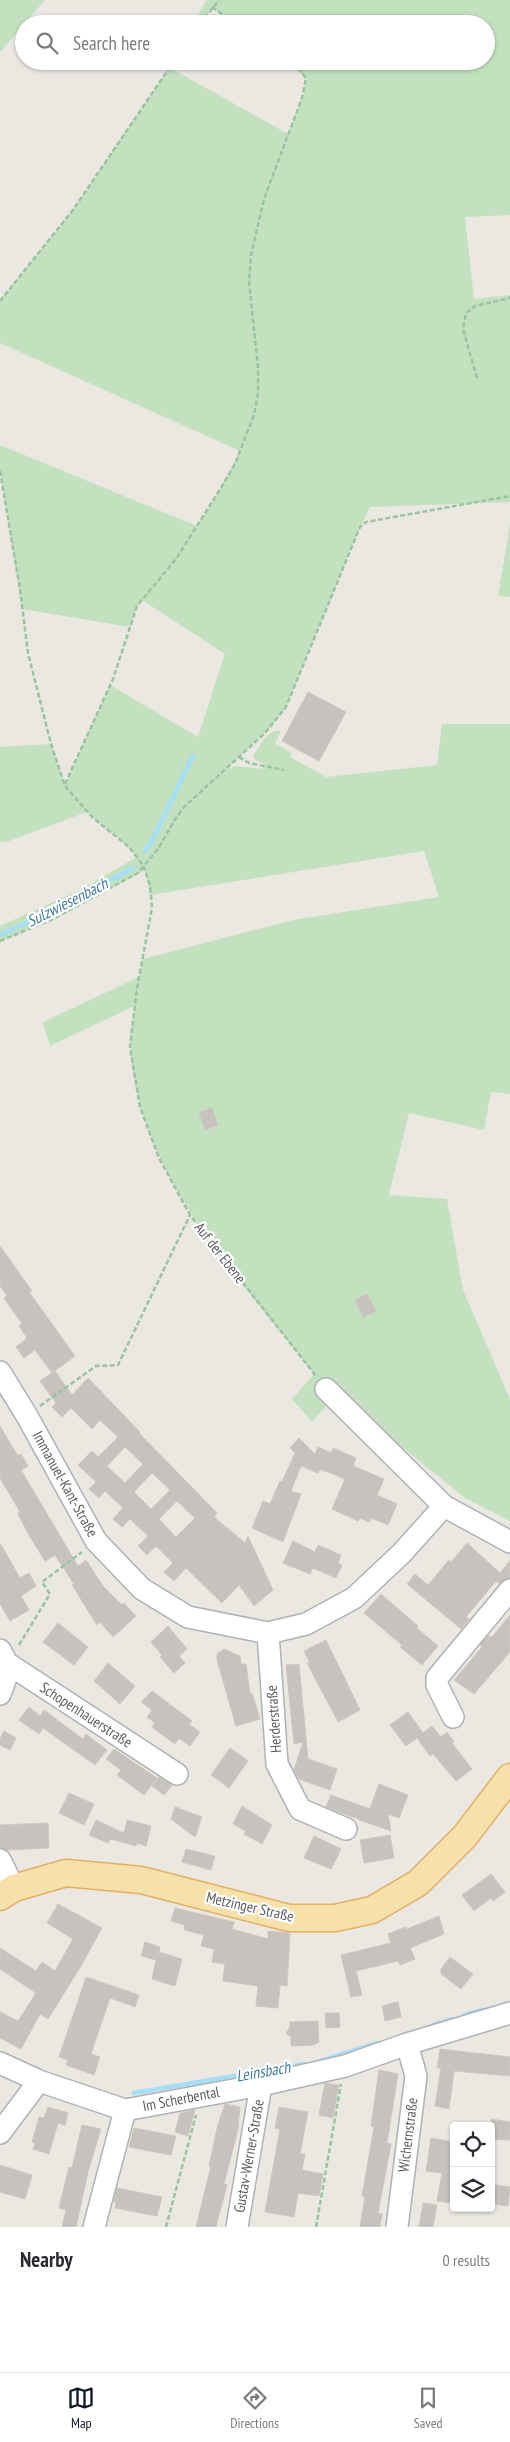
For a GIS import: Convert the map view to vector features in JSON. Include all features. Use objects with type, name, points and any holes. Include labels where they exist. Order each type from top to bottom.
[{"type":"main road","name":"Metzinger Straße","points":[[7,1892],[66,1873],[141,1880],[289,1918],[335,1918],[372,1910],[418,1883],[465,1836],[510,1777]]},
{"type":"street","name":"Immanuel-Kant-Straße","points":[[0,1372],[27,1416],[96,1541],[142,1589],[188,1617],[268,1633],[306,1624],[354,1598],[401,1554],[444,1506]]},
{"type":"street","points":[[326,1389],[444,1506],[510,1542]]},
{"type":"street","points":[[452,1718],[437,1685],[437,1678],[510,1590]]},
{"type":"street","name":"Herderstraße","points":[[268,1633],[277,1764],[300,1809],[346,1829]]},
{"type":"street","points":[[0,1694],[7,1675],[4,1657]]},
{"type":"street","name":"Schopenhauerstraße","points":[[4,1657],[178,1774]]},
{"type":"street","points":[[0,1860],[7,1892]]},
{"type":"street","name":"Im Scherbental","points":[[0,2063],[39,2081],[125,2110],[261,2085],[345,2066],[407,2044],[510,2013]]},
{"type":"street","name":"Wichernstraße","points":[[397,2227],[416,2076],[407,2044]]},
{"type":"street","points":[[0,2133],[39,2081]]},
{"type":"street","name":"Gustav-Werner-Straße","points":[[237,2227],[261,2085]]},
{"type":"street","points":[[94,2227],[125,2110]]},
{"type":"path","points":[[206,15],[219,0]]},
{"type":"path","points":[[212,7],[223,15]]},
{"type":"path","points":[[0,301],[73,210],[168,70]]},
{"type":"path","points":[[65,786],[113,679],[137,606],[176,559],[219,491],[235,464],[254,415],[258,393],[258,367],[249,282],[251,255],[264,199],[302,98],[306,78],[299,70]]},
{"type":"path","points":[[477,378],[463,329],[466,313],[476,306],[510,298]]},
{"type":"path","points":[[0,471],[20,589],[28,653],[44,718],[65,786],[79,803],[129,847],[143,865]]},
{"type":"path","points":[[0,941],[52,919],[138,873],[158,849],[184,807],[273,725],[286,707],[360,527],[366,522],[510,496]]},
{"type":"path","points":[[239,757],[249,763],[284,770]]},
{"type":"path","name":"Auf der Ebene","points":[[143,865],[150,885],[152,908],[136,988],[130,1046],[140,1107],[159,1158],[190,1215],[326,1389]]},
{"type":"path","points":[[27,1416],[96,1366],[118,1365],[190,1215]]},
{"type":"path","points":[[4,1657],[50,1594],[42,1582],[96,1541]]},
{"type":"path","points":[[316,2227],[345,2066]]},
{"type":"path","points":[[166,2227],[202,2095]]},
{"type":"green space","points":[[0,0],[45,0],[32,15],[15,15],[15,35],[0,52]]},
{"type":"green space","points":[[207,0],[510,0],[510,215],[465,217],[474,299],[510,295],[510,502],[370,507],[354,541],[286,707],[273,725],[225,770],[236,766],[262,769],[264,764],[255,760],[253,756],[264,739],[273,731],[281,731],[275,743],[292,753],[290,757],[326,777],[437,765],[442,724],[510,724],[510,1094],[491,1092],[484,1130],[409,1113],[389,1195],[447,1199],[463,1290],[510,1399],[510,1521],[465,1498],[392,1439],[342,1388],[312,1422],[292,1399],[314,1374],[255,1301],[197,1222],[172,1181],[151,1138],[137,1093],[130,1047],[134,1006],[50,1046],[43,1022],[139,977],[143,959],[293,920],[439,897],[424,851],[150,895],[145,870],[53,919],[0,941],[0,926],[82,889],[137,857],[129,847],[87,812],[9,841],[0,842],[0,747],[51,744],[65,785],[110,685],[198,737],[225,654],[142,600],[137,606],[130,627],[22,609],[0,471],[0,445],[197,526],[219,491],[240,451],[0,343],[0,301],[73,210],[168,70],[174,70],[288,134],[302,98],[306,79],[298,70],[495,70],[495,15],[222,15],[212,8],[207,15],[198,15]]},
{"type":"green space","points":[[510,524],[510,597],[498,596]]},
{"type":"building","points":[[308,692],[346,712],[319,761],[282,741]]},
{"type":"building","points":[[212,1108],[218,1125],[205,1130],[199,1112]]},
{"type":"building","points":[[0,1246],[32,1291],[29,1292],[75,1356],[52,1373],[35,1350],[24,1358],[16,1347],[27,1338],[19,1326],[22,1324],[4,1298],[7,1296],[0,1286]]},
{"type":"building","points":[[367,1294],[376,1311],[363,1317],[355,1300]]},
{"type":"building","points":[[55,1371],[72,1395],[88,1378],[217,1513],[214,1517],[245,1543],[248,1536],[273,1590],[254,1606],[239,1585],[222,1603],[186,1568],[174,1581],[164,1572],[173,1563],[156,1546],[147,1555],[138,1546],[148,1536],[130,1519],[122,1527],[113,1519],[123,1508],[105,1491],[99,1498],[89,1489],[96,1482],[78,1465],[92,1451],[98,1457],[118,1437],[100,1420],[92,1429],[71,1408],[62,1417],[52,1407],[56,1403],[40,1381]],"holes":[[[125,1447],[143,1464],[125,1483],[107,1466]],[[152,1473],[170,1490],[151,1509],[134,1492]],[[177,1501],[195,1518],[176,1537],[159,1519]]]},
{"type":"building","points":[[0,1426],[18,1456],[21,1454],[28,1466],[21,1470],[78,1566],[86,1560],[103,1586],[122,1605],[124,1603],[136,1616],[113,1637],[100,1622],[97,1625],[55,1555],[45,1561],[30,1537],[18,1514],[20,1512],[0,1478]]},
{"type":"building","points":[[299,1438],[315,1454],[318,1447],[331,1453],[333,1448],[356,1458],[353,1466],[384,1479],[377,1495],[397,1504],[388,1525],[371,1518],[369,1522],[360,1518],[358,1521],[332,1509],[345,1479],[320,1469],[318,1473],[301,1466],[291,1491],[301,1494],[283,1542],[252,1528],[263,1501],[270,1504],[280,1481],[282,1482],[295,1453],[290,1448]]},
{"type":"building","points":[[293,1541],[315,1552],[318,1545],[341,1555],[338,1563],[342,1565],[336,1578],[313,1568],[310,1574],[283,1563]]},
{"type":"building","points":[[0,1543],[20,1578],[29,1573],[36,1586],[21,1596],[29,1610],[10,1621],[0,1604]]},
{"type":"building","points":[[467,1543],[500,1573],[510,1561],[510,1578],[499,1583],[496,1581],[466,1617],[469,1619],[461,1629],[407,1584],[415,1574],[428,1585],[449,1560],[451,1562]]},
{"type":"building","points":[[381,1594],[438,1646],[422,1665],[400,1647],[402,1645],[364,1613]]},
{"type":"building","points":[[510,1615],[510,1652],[474,1694],[454,1680],[482,1647],[480,1645],[488,1636],[492,1637]]},
{"type":"building","points":[[58,1623],[88,1647],[74,1665],[43,1642]]},
{"type":"building","points":[[168,1626],[187,1649],[179,1656],[185,1663],[174,1673],[160,1657],[162,1655],[151,1642]]},
{"type":"building","points":[[326,1640],[360,1710],[338,1722],[307,1663],[310,1663],[304,1651]]},
{"type":"building","points":[[224,1649],[240,1656],[241,1664],[246,1664],[250,1694],[252,1693],[260,1719],[236,1726],[217,1660],[217,1654]]},
{"type":"building","points":[[108,1663],[135,1686],[120,1704],[94,1681]]},
{"type":"building","points":[[299,1664],[308,1759],[337,1769],[330,1790],[299,1779],[294,1770],[303,1742],[294,1744],[286,1665]]},
{"type":"building","points":[[152,1691],[192,1721],[189,1724],[200,1732],[190,1746],[179,1738],[175,1744],[152,1727],[155,1723],[147,1717],[152,1710],[141,1702]]},
{"type":"building","points":[[29,1707],[40,1716],[44,1710],[83,1739],[86,1734],[107,1750],[95,1765],[43,1728],[39,1734],[19,1720]]},
{"type":"building","points":[[408,1712],[423,1733],[432,1726],[441,1737],[447,1732],[454,1742],[452,1743],[472,1769],[456,1781],[433,1754],[430,1756],[417,1738],[406,1746],[390,1725]]},
{"type":"building","points":[[4,1731],[16,1738],[10,1750],[0,1745],[0,1739]]},
{"type":"building","points":[[230,1748],[248,1761],[229,1788],[211,1775]]},
{"type":"building","points":[[114,1749],[157,1778],[144,1795],[117,1775],[121,1770],[106,1759]]},
{"type":"building","points":[[159,1777],[172,1785],[164,1795],[152,1786]]},
{"type":"building","points":[[379,1784],[408,1795],[399,1818],[388,1814],[391,1831],[357,1819],[356,1815],[355,1818],[326,1807],[331,1795],[370,1809]]},
{"type":"building","points":[[69,1793],[94,1804],[84,1825],[59,1813]]},
{"type":"building","points":[[242,1806],[272,1825],[262,1844],[244,1834],[246,1831],[233,1824]]},
{"type":"building","points":[[175,1807],[202,1817],[195,1837],[171,1819]]},
{"type":"building","points":[[96,1820],[124,1833],[127,1820],[151,1826],[146,1846],[137,1843],[136,1846],[110,1839],[108,1843],[89,1835]]},
{"type":"building","points":[[48,1823],[49,1848],[7,1850],[0,1848],[0,1825]]},
{"type":"building","points":[[390,1835],[394,1858],[364,1863],[360,1840]]},
{"type":"building","points":[[314,1836],[341,1849],[331,1869],[304,1858]]},
{"type":"building","points":[[186,1849],[215,1856],[211,1870],[182,1862]]},
{"type":"building","points":[[491,1874],[505,1892],[493,1901],[491,1898],[474,1911],[462,1895]]},
{"type":"building","points":[[58,1904],[102,1928],[48,2019],[40,2014],[21,2049],[0,2038],[0,2012],[18,2021],[36,1993],[0,1969],[0,1948],[36,1971],[42,1962],[55,1971],[73,1939],[47,1923]]},
{"type":"building","points":[[175,1908],[234,1922],[232,1929],[268,1939],[268,1931],[290,1933],[287,1986],[280,1985],[278,2008],[256,2006],[258,1986],[223,1981],[225,1964],[212,1962],[214,1949],[201,1946],[204,1935],[184,1930],[185,1925],[171,1921]]},
{"type":"building","points":[[439,1916],[444,1934],[410,1948],[415,1959],[400,1965],[398,1961],[356,1971],[362,1995],[351,1997],[341,1955],[391,1943],[388,1934],[406,1927],[407,1929]]},
{"type":"building","points":[[145,1942],[160,1947],[159,1952],[182,1959],[175,1986],[152,1979],[156,1960],[141,1956]]},
{"type":"building","points":[[450,1957],[473,1974],[461,1989],[441,1974],[441,1969]]},
{"type":"building","points":[[86,1977],[139,1995],[135,2007],[110,1998],[91,2054],[100,2057],[94,2075],[66,2065],[68,2060],[59,2057]]},
{"type":"building","points":[[398,2002],[401,2017],[385,2021],[382,2006]]},
{"type":"building","points":[[325,2013],[339,2013],[340,2027],[326,2028]]},
{"type":"building","points":[[318,2021],[319,2042],[314,2045],[291,2046],[291,2037],[286,2033],[290,2027],[290,2022]]},
{"type":"building","points":[[440,2049],[510,2057],[510,2076],[454,2071],[449,2109],[435,2106],[441,2068],[437,2068]]},
{"type":"building","points":[[379,2070],[398,2074],[387,2143],[391,2144],[378,2213],[382,2214],[380,2227],[360,2227],[365,2197],[362,2196],[374,2127],[371,2126]]},
{"type":"building","points":[[325,2083],[339,2085],[333,2118],[319,2115]]},
{"type":"building","points":[[225,2104],[240,2107],[238,2129],[224,2184],[227,2185],[216,2227],[196,2227],[211,2166],[209,2166],[218,2124]]},
{"type":"building","points":[[48,2107],[68,2113],[65,2125],[58,2123],[49,2154],[33,2149],[35,2143],[32,2142],[39,2117],[44,2118]]},
{"type":"building","points":[[279,2107],[308,2112],[300,2154],[305,2154],[302,2170],[323,2174],[319,2196],[298,2193],[294,2217],[265,2212],[280,2129],[275,2128]]},
{"type":"building","points":[[195,2110],[188,2136],[175,2132],[180,2113]]},
{"type":"building","points":[[491,2119],[510,2122],[510,2140],[495,2139],[495,2122],[491,2122]]},
{"type":"building","points":[[82,2125],[101,2129],[88,2172],[76,2227],[62,2227],[66,2210],[59,2208],[69,2167],[72,2168]]},
{"type":"building","points":[[134,2128],[176,2136],[171,2155],[129,2147]]},
{"type":"building","points":[[431,2138],[450,2141],[450,2203],[437,2201],[442,2173],[426,2171]]},
{"type":"building","points":[[0,2165],[32,2175],[25,2199],[0,2192]]},
{"type":"building","points":[[495,2185],[510,2187],[508,2206],[495,2204]]},
{"type":"building","points":[[117,2188],[162,2197],[157,2216],[115,2208],[116,2203],[114,2202]]},
{"type":"building","points":[[423,2203],[437,2205],[433,2227],[419,2227]]},
{"type":"waterway","name":"Sulzwiesenbach","points":[[145,851],[152,841],[193,756]]},
{"type":"waterway","name":"Sulzwiesenbach","points":[[0,935],[60,908],[133,868]]},
{"type":"waterway","name":"Leinsbach","points":[[464,2015],[482,2010]]},
{"type":"waterway","name":"Leinsbach","points":[[433,2025],[453,2019]]},
{"type":"waterway","name":"Leinsbach","points":[[318,2062],[377,2043]]},
{"type":"waterway","name":"Leinsbach","points":[[134,2093],[305,2064]]}]
